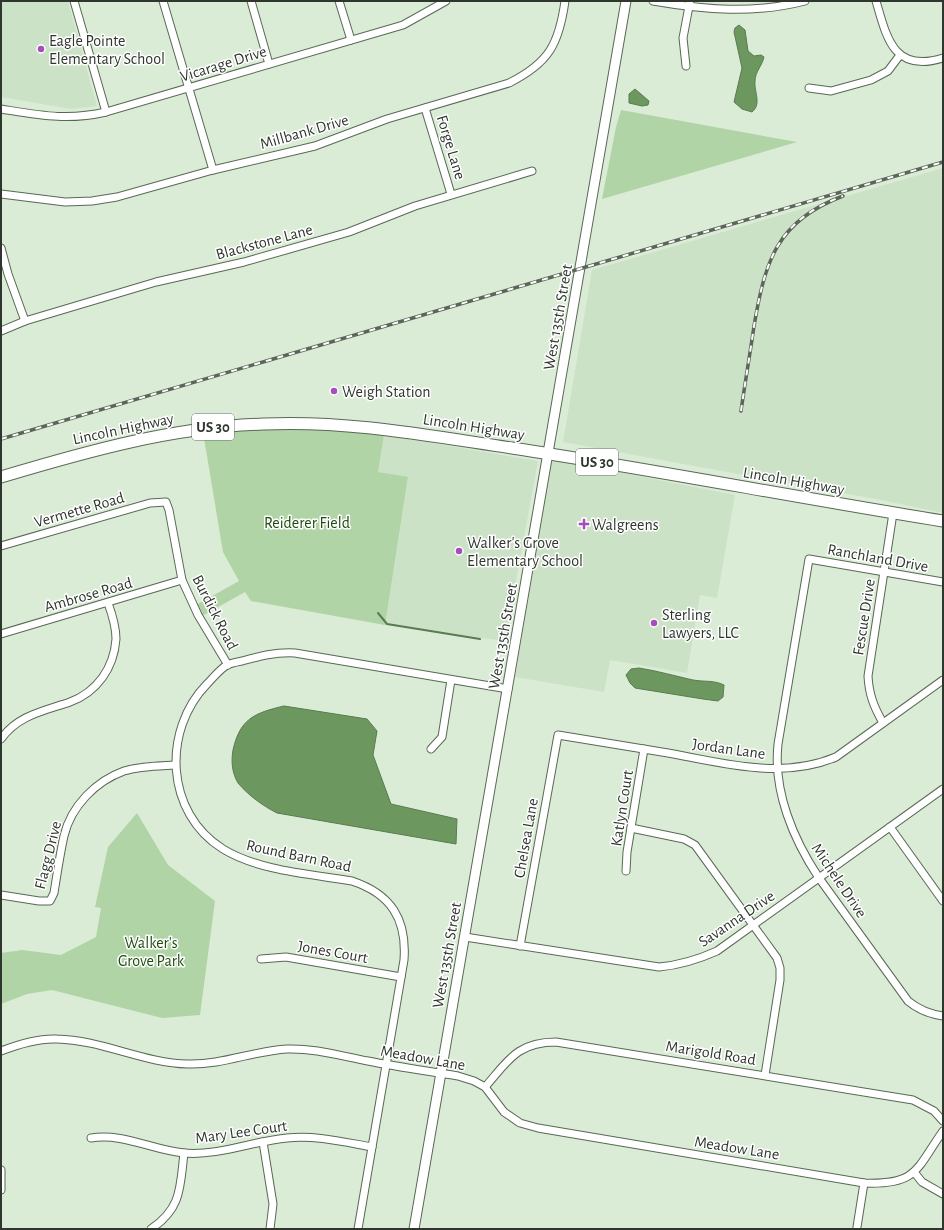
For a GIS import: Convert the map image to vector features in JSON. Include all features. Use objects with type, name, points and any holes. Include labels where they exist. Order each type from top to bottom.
[{"type":"main road","name":"Lincoln Highway","points":[[1,476],[95,449],[144,438],[203,429],[266,424],[326,424],[374,428],[548,454],[943,521]]},
{"type":"street","points":[[74,1],[106,112]]},
{"type":"street","points":[[163,1],[213,170]]},
{"type":"street","points":[[251,1],[270,64]]},
{"type":"street","points":[[340,1],[351,40]]},
{"type":"street","name":"Vicarage Drive","points":[[1,109],[41,116],[62,117],[82,117],[106,112],[403,25],[446,1]]},
{"type":"street","name":"Millbank Drive","points":[[1,194],[40,200],[92,201],[136,193],[213,170],[328,143],[386,119],[509,83],[526,74],[541,62],[552,48],[559,32],[564,1]]},
{"type":"street","name":"West 135th Street","points":[[414,1229],[626,1]]},
{"type":"street","points":[[653,1],[741,10],[805,1]]},
{"type":"street","points":[[741,1],[741,10]]},
{"type":"street","points":[[876,1],[887,39],[900,55],[921,62],[943,58]]},
{"type":"street","points":[[686,66],[683,38],[690,4]]},
{"type":"street","points":[[809,88],[831,90],[871,80],[888,71],[900,55]]},
{"type":"street","name":"Forge Lane","points":[[426,108],[451,194]]},
{"type":"street","name":"Blackstone Lane","points":[[1,330],[25,321],[156,282],[251,260],[349,232],[408,208],[532,170]]},
{"type":"street","points":[[1,248],[8,274],[25,321]]},
{"type":"street","name":"Vermette Road","points":[[1,546],[150,503],[166,502]]},
{"type":"street","name":"Burdick Road","points":[[166,502],[169,510],[182,580],[198,615],[228,665]]},
{"type":"street","name":"Fescue Drive","points":[[883,723],[873,706],[869,691],[868,676],[893,513]]},
{"type":"street","name":"Ranchland Drive","points":[[809,559],[943,582]]},
{"type":"street","name":"Michele Drive","points":[[809,559],[778,744],[776,768],[787,816],[810,865],[908,1001],[918,1009],[930,1014],[943,1016]]},
{"type":"street","name":"Ambrose Road","points":[[1,634],[182,580]]},
{"type":"street","points":[[1,739],[17,722],[30,714],[71,702],[86,694],[99,683],[108,669],[114,651],[116,638],[114,623],[108,603]]},
{"type":"street","name":"Round Barn Road","points":[[358,1229],[405,949],[404,933],[400,919],[391,905],[366,886],[352,881],[257,864],[222,849],[207,836],[194,820],[184,802],[178,785],[175,765],[177,740],[182,722],[200,691],[228,665],[259,655],[278,652],[295,653],[508,689]]},
{"type":"street","points":[[431,749],[442,737],[451,680]]},
{"type":"street","name":"Jordan Lane","points":[[558,735],[752,768],[776,768],[822,763],[836,757],[943,680]]},
{"type":"street","name":"Chelsea Lane","points":[[520,946],[558,735]]},
{"type":"street","name":"Katlyn Court","points":[[626,871],[631,828],[644,749]]},
{"type":"street","name":"Flagg Drive","points":[[1,895],[39,901],[50,901],[54,893],[64,835],[71,817],[80,803],[107,779],[124,771],[143,767],[175,765]]},
{"type":"street","name":"Savanna Drive","points":[[465,937],[659,967],[677,966],[695,961],[717,951],[943,789]]},
{"type":"street","points":[[890,827],[943,901]]},
{"type":"street","points":[[631,828],[684,839],[695,845],[777,958],[780,968],[780,980],[765,1075]]},
{"type":"street","name":"Jones Court","points":[[261,959],[286,957],[401,977]]},
{"type":"street","name":"Meadow Lane","points":[[1,1051],[32,1041],[57,1039],[82,1042],[165,1062],[188,1064],[209,1064],[264,1052],[287,1049],[314,1051],[441,1073],[474,1081],[485,1088],[504,1112],[520,1123],[538,1128],[864,1183],[886,1184],[901,1180],[914,1172],[926,1160],[943,1131]]},
{"type":"street","name":"Marigold Road","points":[[485,1088],[517,1052],[541,1042],[556,1042],[913,1100],[934,1111],[943,1121]]},
{"type":"street","name":"Mary Lee Court","points":[[91,1138],[105,1136],[117,1137],[184,1153],[218,1151],[286,1138],[308,1137],[372,1147]]},
{"type":"street","points":[[262,1142],[273,1204],[270,1229]]},
{"type":"street","points":[[151,1229],[163,1221],[172,1211],[178,1196],[184,1153]]},
{"type":"street","points":[[1,1170],[1,1190]]},
{"type":"street","points":[[914,1172],[922,1182],[943,1194]]},
{"type":"street","points":[[857,1227],[864,1183]]},
{"type":"shaded area","name":"Eagle Pointe Elementary School","points":[[1,1],[68,1],[97,106],[71,109],[1,97]]},
{"type":"shaded area","points":[[739,25],[745,30],[748,51],[754,56],[761,55],[764,57],[755,78],[757,105],[752,112],[742,109],[734,102],[742,68],[734,32],[735,28]]},
{"type":"shaded area","points":[[635,89],[649,101],[648,105],[642,106],[629,103],[629,94]]},
{"type":"shaded area","points":[[943,168],[943,513],[881,500],[563,442],[592,270]]},
{"type":"shaded area","name":"Walker's Grove Elementary School","points":[[384,435],[538,461],[505,641],[385,625],[408,478],[378,472]]},
{"type":"shaded area","points":[[552,459],[735,495],[717,598],[700,595],[687,673],[610,660],[604,692],[515,677]]},
{"type":"shaded area","points":[[639,668],[693,680],[720,683],[724,685],[723,697],[718,701],[635,688],[630,683],[626,675],[631,669]]},
{"type":"shaded area","points":[[284,706],[367,719],[377,731],[373,755],[391,804],[457,819],[456,844],[277,813],[261,804],[251,796],[238,783],[233,771],[232,754],[236,739],[244,724],[250,719],[264,711]]},
{"type":"green space","points":[[621,110],[797,142],[602,199],[616,127]]},
{"type":"green space","name":"Reiderer Field","points":[[276,428],[349,429],[384,435],[378,472],[408,477],[385,625],[251,601],[245,592],[202,616],[196,605],[239,581],[223,552],[203,432]]},
{"type":"green space","name":"Walker's Grove Park","points":[[137,813],[168,865],[215,901],[200,1015],[162,1018],[52,990],[27,994],[1,1004],[1,953],[22,950],[61,955],[96,937],[101,908],[95,907],[108,847]]},
{"type":"waterway","points":[[378,613],[387,624],[480,639]]},
{"type":"railway","points":[[1,439],[943,162]]},
{"type":"railway","points":[[741,411],[758,303],[769,263],[788,231],[802,218],[820,206],[843,196]]},
{"type":"place","name":"Eagle Pointe Elementary School","points":[[41,49]]},
{"type":"place","name":"Weigh Station","points":[[334,391]]},
{"type":"place","name":"Walgreens","points":[[584,524]]},
{"type":"place","name":"Walker's Grove Elementary School","points":[[459,551]]},
{"type":"place","name":"Sterling Lawyers, LLC","points":[[654,623]]}]
